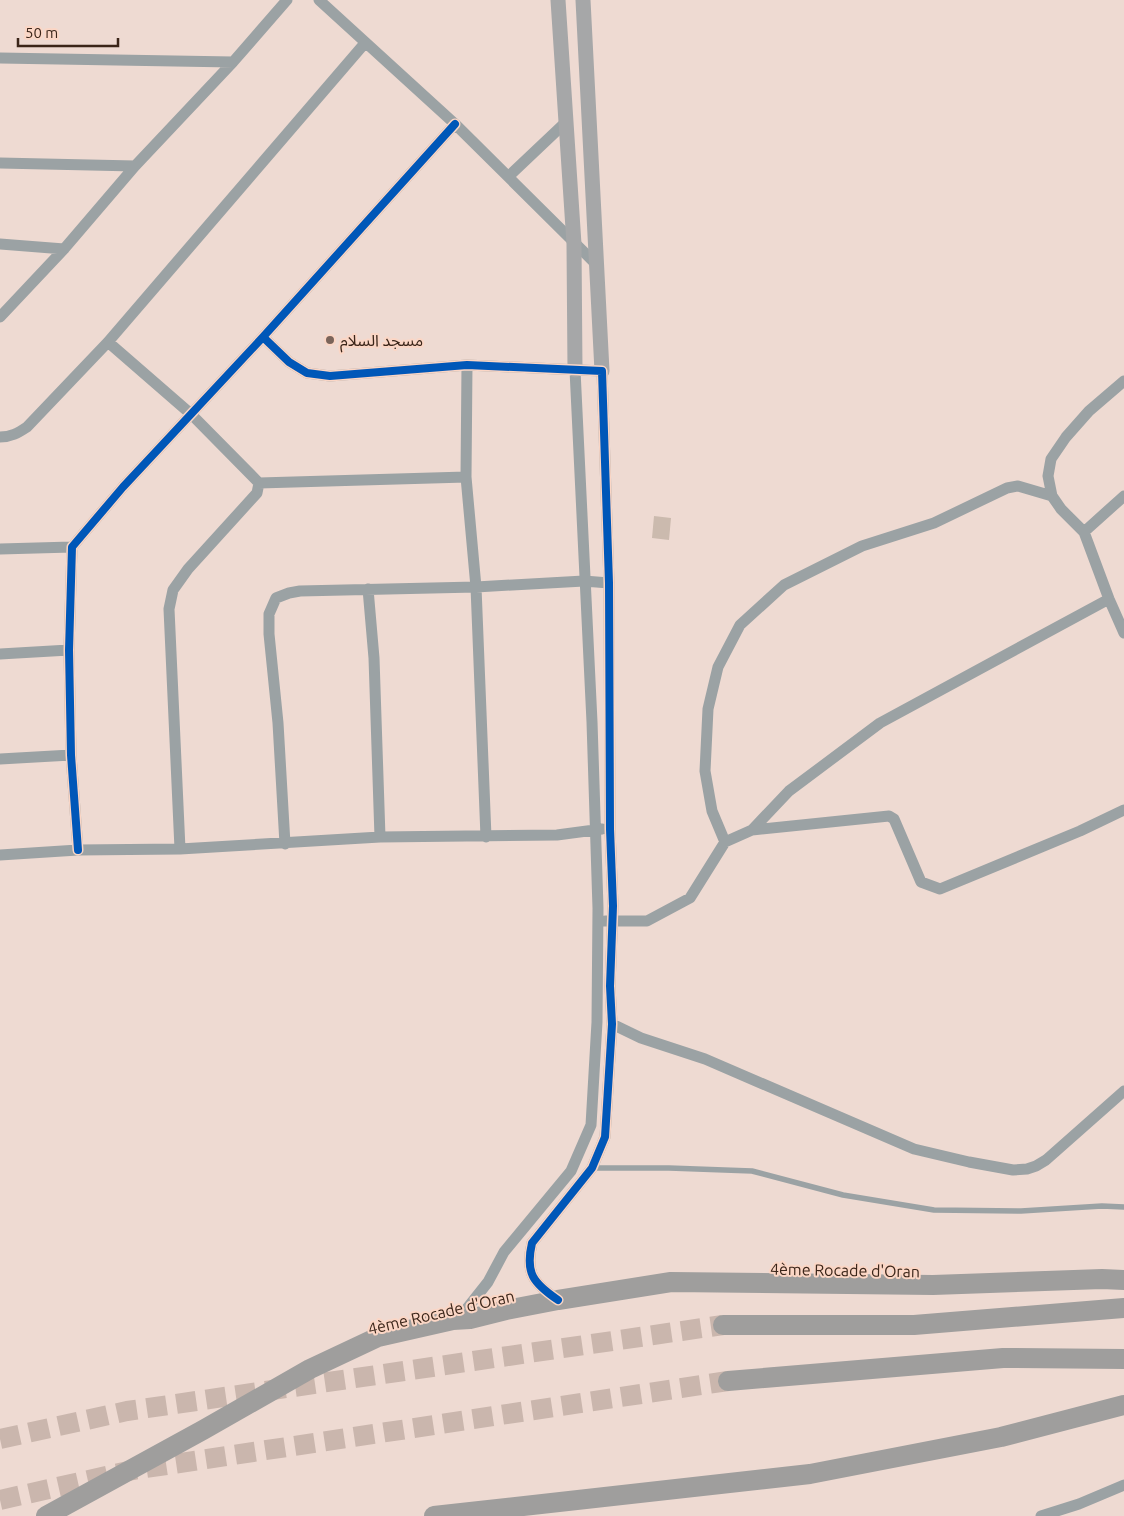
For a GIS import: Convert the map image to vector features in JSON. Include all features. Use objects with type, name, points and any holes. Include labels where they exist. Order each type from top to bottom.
[{"type":"highway","name":"4ème Rocade d'Oran","points":[[46,1516],[310,1369],[378,1338],[453,1320],[470,1319],[558,1300],[671,1282],[933,1285],[1102,1279],[1124,1280]]},
{"type":"highway","points":[[723,1325],[914,1325],[1124,1308]]},
{"type":"highway","points":[[728,1381],[1003,1358],[1124,1358]]},
{"type":"highway","points":[[434,1516],[534,1511],[810,1474],[1000,1437],[1124,1405]]},
{"type":"main road","points":[[558,0],[574,244],[575,370]]},
{"type":"main road","points":[[583,0],[602,371]]},
{"type":"street","points":[[0,317],[64,249],[135,166],[233,62],[288,0]]},
{"type":"street","points":[[319,0],[455,124],[597,265]]},
{"type":"street","points":[[0,436],[15,435],[27,427],[108,342],[364,43]]},
{"type":"street","points":[[0,58],[233,62]]},
{"type":"street","points":[[509,176],[566,122]]},
{"type":"street","points":[[78,850],[71,756],[69,650],[72,547],[124,487],[263,337],[455,124]]},
{"type":"street","points":[[0,163],[135,166]]},
{"type":"street","points":[[0,244],[64,249]]},
{"type":"street","points":[[263,337],[289,362],[307,373],[330,376],[467,365],[602,371],[609,583],[612,922],[610,986],[612,1024],[604,1137],[589,1173],[532,1243],[530,1253],[530,1274],[547,1292],[558,1300]]},
{"type":"street","points":[[108,342],[192,414],[259,482],[466,477]]},
{"type":"street","points":[[467,365],[466,477],[476,587],[486,837]]},
{"type":"street","points":[[453,1320],[465,1311],[488,1282],[504,1252],[571,1171],[591,1126],[597,1022],[598,920],[591,712],[575,370]]},
{"type":"street","points":[[1124,381],[1089,411],[1066,437],[1051,459],[1048,476],[1052,496],[1061,509],[1084,532],[1108,599],[1124,633]]},
{"type":"street","points":[[180,849],[170,609],[172,590],[188,569],[257,493],[259,482]]},
{"type":"street","points":[[725,842],[712,811],[705,771],[708,709],[718,667],[740,625],[784,585],[862,546],[934,524],[1008,488],[1018,486],[1052,496]]},
{"type":"street","points":[[1084,532],[1124,496]]},
{"type":"street","points":[[0,549],[72,547]]},
{"type":"street","points":[[285,844],[278,722],[269,634],[269,614],[276,598],[300,591],[476,587],[584,581],[609,583]]},
{"type":"street","points":[[368,589],[374,658],[380,838]]},
{"type":"street","points":[[752,830],[789,791],[880,723],[1108,599]]},
{"type":"street","points":[[0,654],[69,650]]},
{"type":"street","points":[[0,759],[71,756]]},
{"type":"street","points":[[598,920],[612,922],[647,921],[690,898],[725,842],[752,830],[889,816],[894,819],[922,882],[940,889],[1080,831],[1124,810]]},
{"type":"street","points":[[0,855],[78,850],[180,849],[380,838],[557,836],[595,829],[610,829]]},
{"type":"street","points":[[612,1024],[641,1038],[705,1059],[914,1149],[1013,1170],[1027,1169],[1046,1160],[1124,1091]]},
{"type":"street","points":[[571,1171],[589,1173]]},
{"type":"street","points":[[1041,1516],[1079,1504],[1124,1485]]},
{"type":"lane","points":[[589,1173],[670,1168],[752,1172],[843,1195],[934,1210],[1021,1211],[1102,1206],[1124,1207]]},
{"type":"building","points":[[654,516],[671,518],[669,540],[652,538]]},
{"type":"tunnel","points":[[0,1439],[127,1411],[723,1325]]},
{"type":"tunnel","points":[[0,1500],[133,1470],[728,1381]]},
{"type":"cycle path","points":[[78,850],[71,755],[69,650],[72,547],[123,487],[263,337],[455,124]]},
{"type":"cycle path","points":[[263,337],[289,362],[307,373],[330,376],[467,365],[602,371],[609,583],[610,829],[613,906],[610,986],[612,1024],[605,1137],[592,1168],[532,1243],[530,1253],[533,1276],[542,1288],[558,1300]]},
{"type":"place","name":"مسجد السلام","points":[[330,340]]}]
